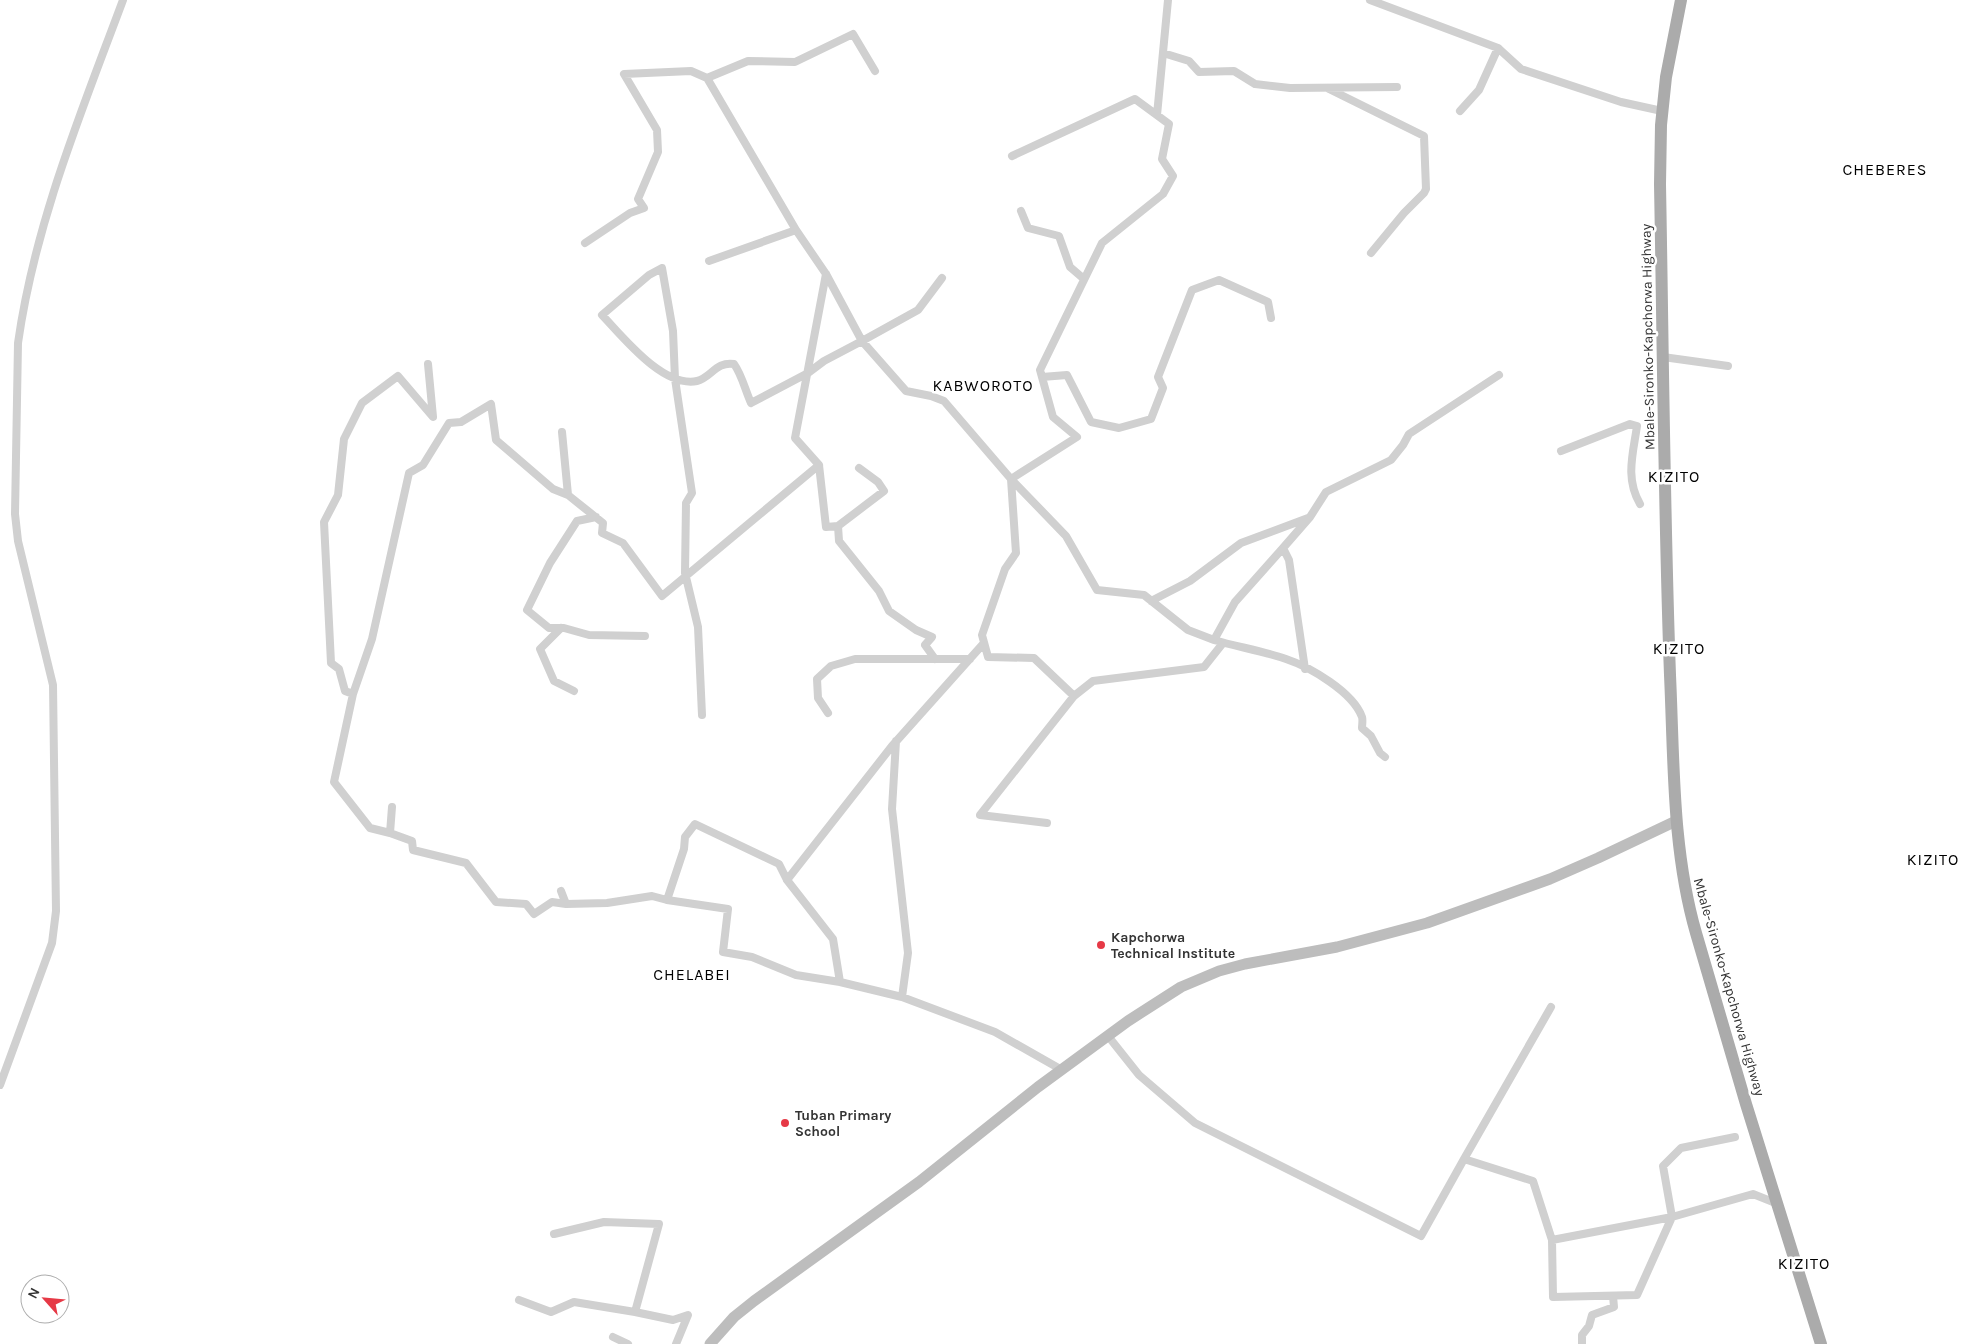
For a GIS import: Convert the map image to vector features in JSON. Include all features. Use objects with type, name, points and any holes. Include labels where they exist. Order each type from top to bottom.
[{"type":"main road","name":"Mbale-Sironko-Kapchorwa Highway","points":[[1681,0],[1666,77],[1662,111],[1660,184],[1668,630],[1676,821],[1680,864],[1688,907],[1746,1104],[1821,1344]]},
{"type":"street","points":[[0,1085],[52,943],[56,911],[53,685],[18,541],[15,514],[18,343],[21,319],[44,220],[123,0]]},
{"type":"street","points":[[1157,115],[1168,0]]},
{"type":"street","points":[[1370,0],[1498,48],[1521,69],[1621,102],[1662,111]]},
{"type":"street","points":[[707,78],[748,62],[794,62],[853,34],[875,71]]},
{"type":"street","points":[[1460,112],[1479,90],[1498,48]]},
{"type":"street","points":[[1163,53],[1189,61],[1199,72],[1234,71],[1255,84],[1290,88],[1397,87]]},
{"type":"street","points":[[584,243],[630,214],[644,208],[638,199],[658,152],[657,130],[624,74],[692,71],[707,78],[796,230],[826,274],[862,341],[906,391],[931,396],[944,402],[1011,480],[1066,536],[1097,590],[1144,595],[1188,630],[1223,643],[1287,660],[1334,684],[1347,694],[1362,717],[1362,728],[1371,736],[1380,753],[1385,757]]},
{"type":"street","points":[[1327,88],[1424,136],[1424,192],[1371,253]]},
{"type":"street","points":[[1011,480],[1077,437],[1054,417],[1040,370],[1102,243],[1163,194],[1173,176],[1162,159],[1169,124],[1135,99],[1012,156]]},
{"type":"street","points":[[1021,211],[1028,228],[1059,236],[1070,267],[1084,279]]},
{"type":"street","points":[[709,261],[796,230]]},
{"type":"street","points":[[702,715],[698,627],[686,576],[686,503],[692,493],[675,379],[673,331],[662,268],[648,275],[602,315],[646,360],[675,379],[686,382],[699,381],[711,371],[726,363],[734,364],[740,372],[743,387],[751,402],[808,373],[824,361],[918,310],[942,278]]},
{"type":"street","points":[[826,274],[795,438],[819,465],[826,527],[838,526],[884,491],[878,482],[859,468]]},
{"type":"street","points":[[1042,377],[1067,375],[1091,422],[1119,428],[1151,419],[1163,388],[1158,377],[1192,290],[1219,280],[1268,302],[1271,318]]},
{"type":"street","points":[[1663,357],[1728,366]]},
{"type":"street","points":[[353,694],[345,691],[340,669],[331,663],[324,522],[338,495],[344,439],[362,403],[398,376],[433,417],[428,364]]},
{"type":"street","points":[[1214,640],[1235,602],[1310,517],[1326,492],[1391,460],[1409,434],[1500,375]]},
{"type":"street","points":[[819,465],[662,596],[623,543],[602,532],[603,523],[568,495],[553,489],[496,440],[491,404],[460,422],[449,422],[423,465],[409,473],[372,639],[353,694],[334,782],[370,828],[412,841],[413,850],[466,863],[496,902],[526,904],[534,914],[552,902],[566,904],[607,903],[652,896],[667,900],[728,908],[723,952],[752,957],[796,975],[840,982],[902,997],[995,1032],[1062,1070]]},
{"type":"street","points":[[1561,451],[1630,424],[1637,426],[1630,478],[1634,495],[1640,504]]},
{"type":"street","points":[[562,432],[568,495]]},
{"type":"street","points":[[1011,480],[1016,553],[1005,569],[982,635],[988,657],[1034,658],[1074,696]]},
{"type":"street","points":[[596,517],[577,520],[550,563],[527,610],[549,628],[561,628],[589,635],[645,636]]},
{"type":"street","points":[[1152,601],[1190,581],[1241,543],[1310,517]]},
{"type":"street","points":[[838,526],[839,541],[880,591],[889,611],[916,630],[932,637],[925,645],[935,659]]},
{"type":"street","points":[[1283,548],[1289,560],[1305,669]]},
{"type":"street","points":[[561,628],[540,649],[554,681],[574,691]]},
{"type":"street","points":[[787,880],[896,741],[984,643]]},
{"type":"street","points":[[1047,823],[980,814],[1074,696],[1093,681],[1204,667],[1223,643]]},
{"type":"street","points":[[828,713],[818,698],[817,679],[831,666],[855,659],[970,659]]},
{"type":"street","points":[[896,741],[892,809],[908,953],[902,997]]},
{"type":"street","points":[[390,833],[392,807]]},
{"type":"street","points":[[710,1344],[734,1317],[754,1301],[919,1182],[1038,1087],[1108,1036],[1181,988],[1212,974],[1245,964],[1337,946],[1427,923],[1550,879],[1676,821]]},
{"type":"street","points":[[667,900],[684,850],[685,836],[695,824],[779,864],[787,880],[832,939],[840,982]]},
{"type":"street","points":[[561,892],[566,904]]},
{"type":"street","points":[[1108,1036],[1139,1075],[1195,1123],[1421,1236],[1551,1007]]},
{"type":"street","points":[[1464,1159],[1534,1181],[1552,1240],[1553,1297],[1637,1295],[1672,1218],[1664,1166],[1681,1148],[1735,1137]]},
{"type":"street","points":[[1552,1240],[1672,1218],[1753,1194],[1778,1204]]},
{"type":"street","points":[[554,1234],[604,1222],[659,1224],[634,1312]]},
{"type":"street","points":[[1582,1344],[1582,1335],[1589,1326],[1592,1315],[1614,1307],[1613,1296]]},
{"type":"street","points":[[519,1300],[550,1312],[574,1302],[673,1320],[688,1315],[676,1344]]},
{"type":"street","points":[[613,1337],[628,1344]]},
{"type":"place","name":"Kapchorwa Technical Institute","points":[[1101,945]]},
{"type":"place","name":"Tuban Primary School","points":[[785,1123]]},
{"type":"district","name":"CHEBERES","points":[[1885,169]]},
{"type":"district","name":"KABWOROTO","points":[[983,385]]},
{"type":"district","name":"KIZITO","points":[[1674,476]]},
{"type":"district","name":"KIZITO","points":[[1679,648]]},
{"type":"district","name":"KIZITO","points":[[1933,859]]},
{"type":"district","name":"CHELABEI","points":[[692,974]]},
{"type":"district","name":"KIZITO","points":[[1804,1263]]}]
